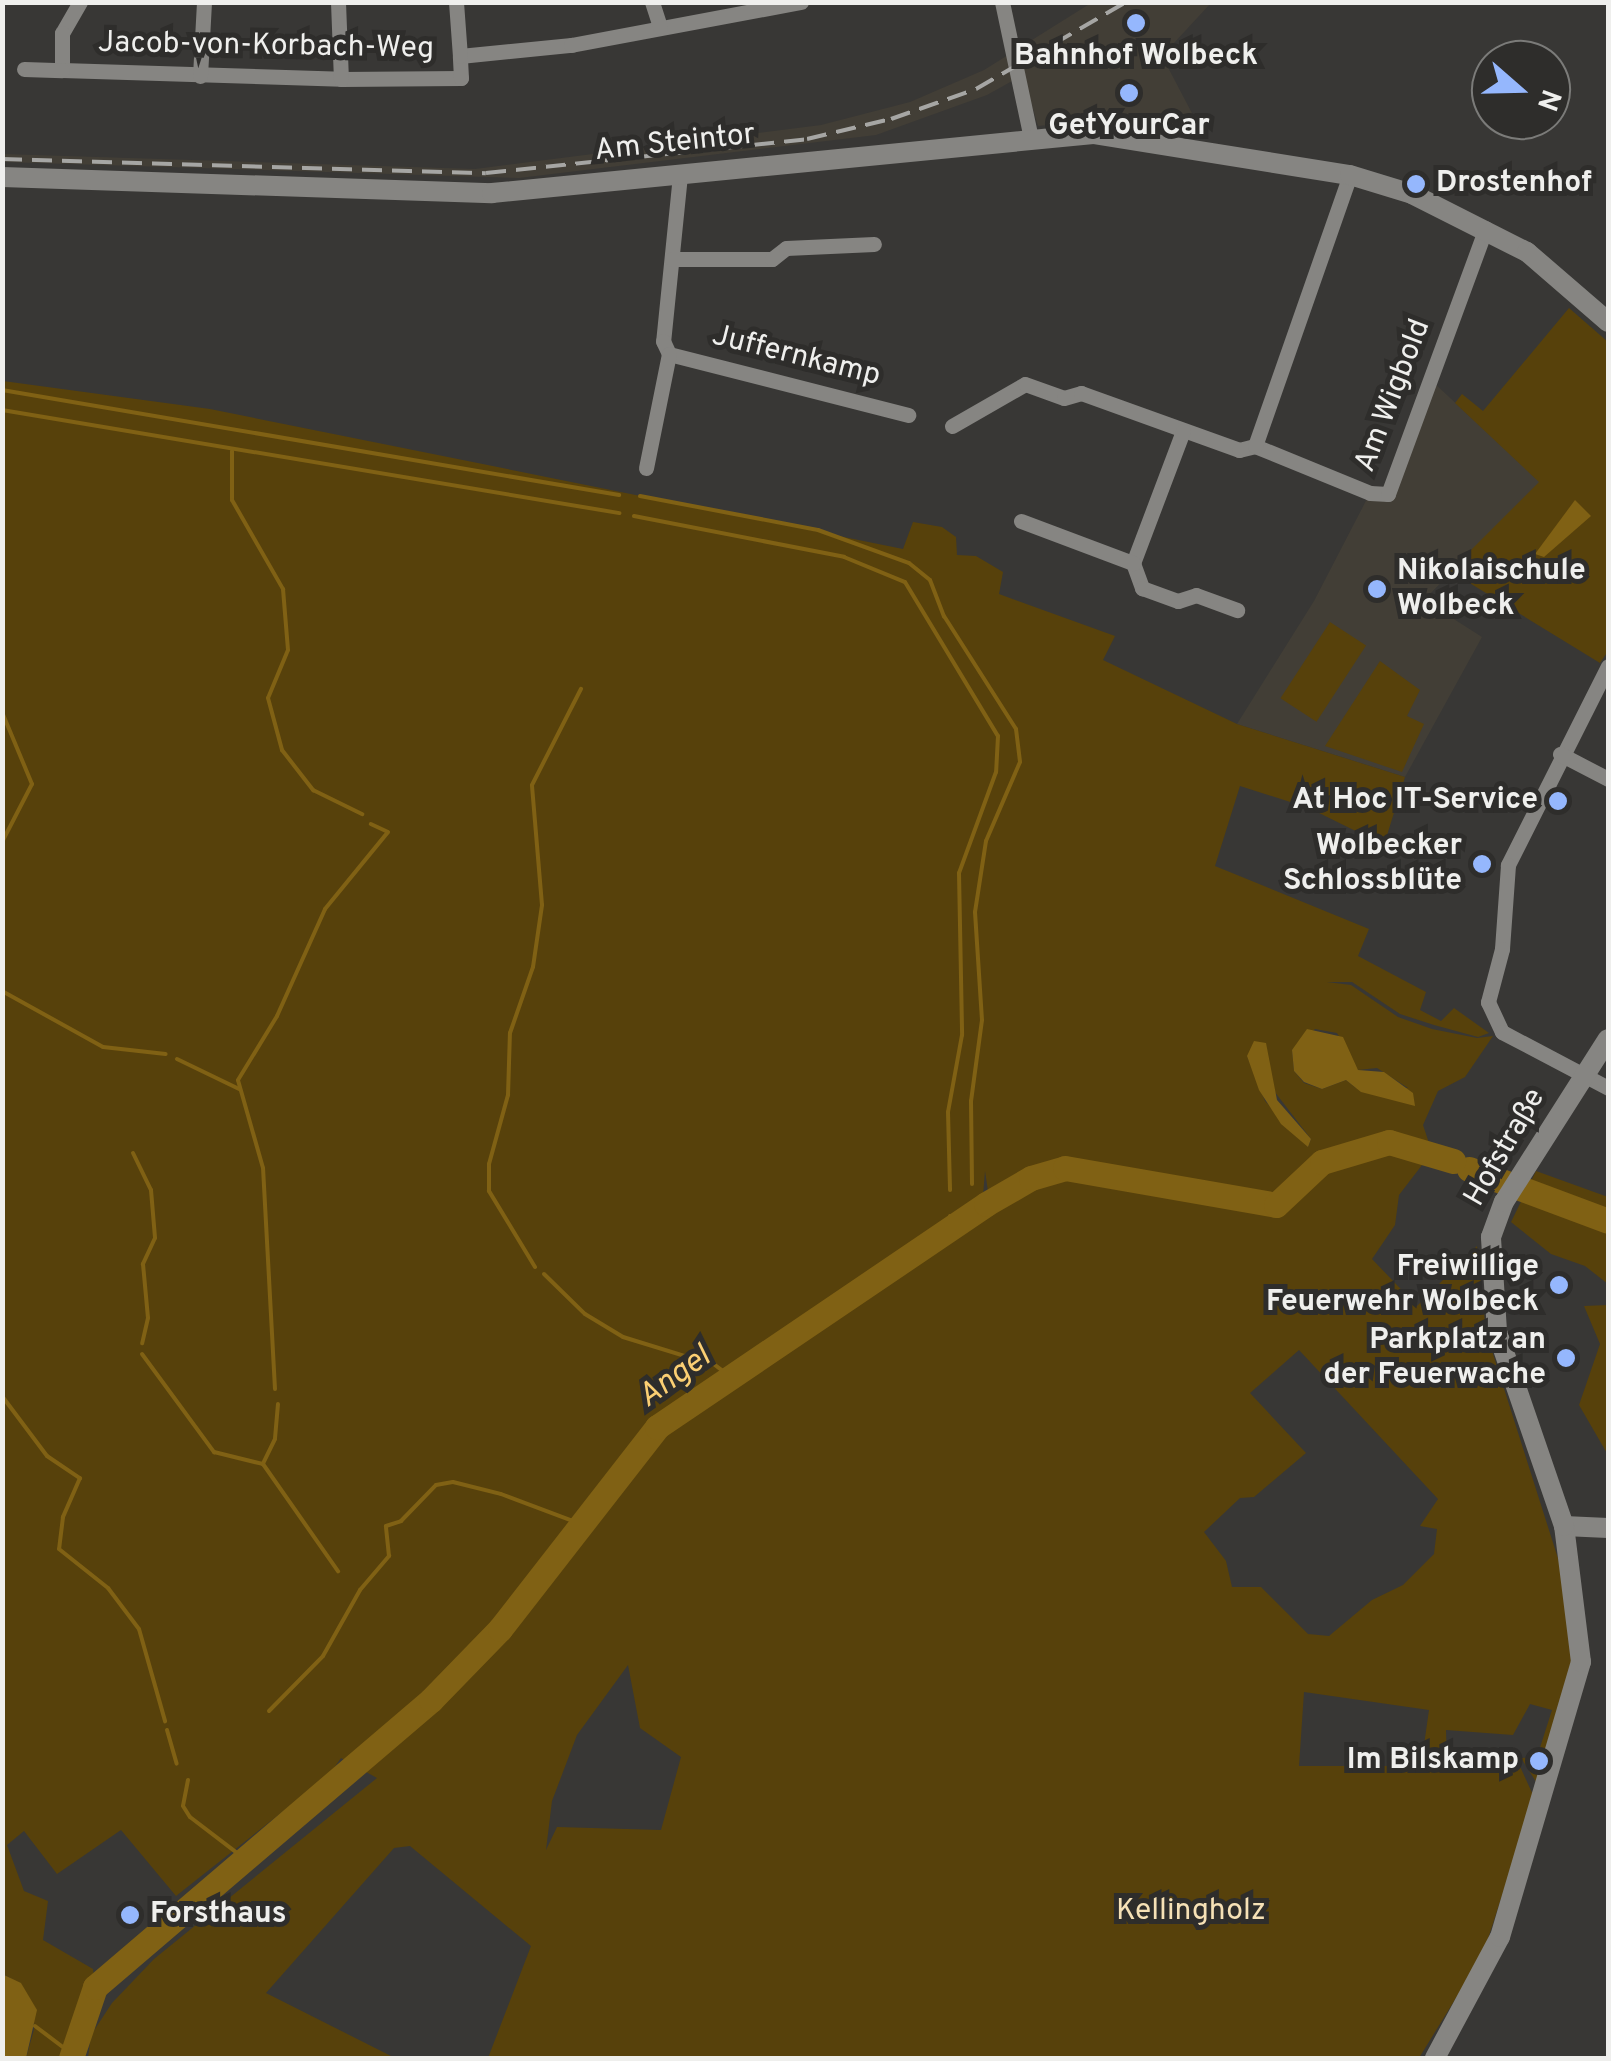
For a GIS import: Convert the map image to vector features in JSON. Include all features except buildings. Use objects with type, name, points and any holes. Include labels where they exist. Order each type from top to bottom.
[{"type":"street","name":"Jacob-von-Korbach-Weg","points":[[62,70],[62,33],[80,2]]},
{"type":"street","points":[[200,76],[204,2]]},
{"type":"street","points":[[338,2],[341,79]]},
{"type":"street","points":[[456,2],[460,56]]},
{"type":"street","points":[[652,2],[660,27]]},
{"type":"street","name":"Jacob-von-Korbach-Weg","points":[[24,69],[341,79],[461,78],[460,56],[801,2]]},
{"type":"street","points":[[1002,2],[1031,138]]},
{"type":"street","name":"Am Steintor","points":[[2,177],[492,192],[1094,134],[1350,175],[1486,228],[1567,281],[1608,322]]},
{"type":"street","name":"Juffernkamp","points":[[646,468],[669,354],[662,341],[680,175]]},
{"type":"street","points":[[1254,446],[1350,175]]},
{"type":"street","name":"Am Wigbold","points":[[952,426],[1025,384],[1064,398],[1081,392],[1239,450],[1254,446],[1312,473],[1388,494],[1486,228]]},
{"type":"street","points":[[672,259],[772,259],[786,248],[874,244]]},
{"type":"street","name":"Juffernkamp","points":[[669,354],[908,415]]},
{"type":"street","points":[[1182,431],[1133,563],[1142,588],[1178,602],[1196,596],[1237,610]]},
{"type":"street","points":[[1021,521],[1133,563]]},
{"type":"street","points":[[1608,666],[1560,754],[1508,865],[1489,1016],[1502,1032],[1608,1088]]},
{"type":"street","points":[[1560,754],[1608,779]]},
{"type":"street","name":"Hofstraße","points":[[1436,2058],[1500,1937],[1576,1691],[1581,1647],[1564,1526],[1496,1331],[1490,1253],[1504,1202],[1608,1039]]},
{"type":"street","points":[[1564,1526],[1608,1528]]},
{"type":"shaded area","points":[[1091,3],[1211,3],[1162,56],[1194,117],[1185,128],[1097,120],[1038,126],[1023,75],[987,95],[876,135],[519,178],[3,162],[3,154],[475,169],[821,125],[910,102],[984,70]]},
{"type":"shaded area","name":"Nikolaischule Wolbeck","points":[[1432,381],[1540,482],[1424,600],[1482,637],[1405,777],[1237,724],[1314,601],[1370,493],[1388,494]]},
{"type":"shaded area","points":[[1575,500],[1591,516],[1544,557],[1535,554]]},
{"type":"shaded area","points":[[1307,1029],[1343,1037],[1358,1070],[1384,1072],[1413,1093],[1415,1106],[1361,1092],[1346,1080],[1322,1089],[1304,1082],[1294,1071],[1292,1050]]},
{"type":"shaded area","points":[[1254,1041],[1266,1043],[1277,1100],[1311,1139],[1308,1147],[1281,1124],[1259,1090],[1247,1056]]},
{"type":"shaded area","points":[[2,1974],[21,1983],[37,2010],[26,2058],[3,2058]]},
{"type":"green space","points":[[1569,308],[1608,342],[1608,651],[1600,663],[1450,571],[1539,482],[1455,403],[1462,394],[1483,411]]},
{"type":"green space","name":"Kellingholz","points":[[3,381],[210,409],[903,549],[913,522],[942,527],[956,537],[957,555],[976,556],[1003,572],[999,594],[1115,636],[1103,660],[1237,724],[1405,777],[1384,845],[1309,808],[1240,786],[1215,866],[1369,929],[1358,956],[1426,992],[1420,1010],[1441,1021],[1454,1008],[1489,1033],[1478,1037],[1434,1025],[1400,1014],[1352,982],[1327,982],[1351,985],[1398,1017],[1432,1029],[1477,1038],[1493,1036],[1465,1077],[1438,1091],[1423,1125],[1432,1152],[1399,1195],[1395,1225],[1372,1259],[1417,1306],[1477,1246],[1486,1332],[1569,1593],[1574,1673],[1538,1785],[1521,1758],[1537,1757],[1552,1710],[1530,1704],[1513,1735],[1446,1730],[1447,1764],[1517,1760],[1534,1797],[1483,1954],[1419,2058],[488,2058],[531,1946],[410,1846],[394,1848],[266,1993],[395,2058],[88,2058],[91,2035],[112,2003],[154,1959],[377,1778],[341,1758],[329,1775],[176,1896],[121,1830],[57,1874],[24,1831],[7,1845],[24,1891],[48,1901],[43,1940],[93,1969],[95,1987],[71,2058],[26,2058],[35,2026],[21,1984],[3,1974]],"holes":[[[1315,1029],[1337,1033],[1358,1070],[1377,1068],[1408,1088],[1356,1088],[1346,1080],[1322,1089],[1304,1083],[1294,1071],[1292,1050]],[[1247,1056],[1311,1139],[1308,1147],[1265,1101]],[[1066,1163],[1271,1200],[1273,1212],[1079,1177],[1040,1183],[981,1220],[985,1171],[989,1198]],[[1299,1350],[1438,1499],[1420,1526],[1437,1529],[1434,1554],[1403,1585],[1372,1600],[1329,1636],[1308,1634],[1261,1587],[1232,1587],[1226,1561],[1204,1532],[1240,1498],[1254,1497],[1306,1453],[1250,1393]],[[628,1665],[640,1728],[681,1757],[661,1830],[557,1827],[546,1850],[552,1801],[577,1735]],[[1304,1692],[1429,1710],[1421,1766],[1299,1766]]]},
{"type":"green space","points":[[1330,622],[1366,645],[1317,722],[1280,698]]},
{"type":"green space","points":[[1380,661],[1420,690],[1407,716],[1424,724],[1402,772],[1325,746]]},
{"type":"green space","points":[[1536,1171],[1608,1197],[1608,1284],[1585,1266],[1551,1254],[1511,1222]]},
{"type":"green space","points":[[1608,1305],[1608,1455],[1579,1405],[1600,1344],[1584,1306]]},
{"type":"waterway","points":[[2,390],[619,495]]},
{"type":"waterway","points":[[2,410],[619,513]]},
{"type":"waterway","points":[[232,451],[232,500],[283,589],[288,650],[268,698],[282,750],[313,790],[362,814]]},
{"type":"waterway","points":[[640,496],[818,530],[909,563],[930,580],[944,616],[1016,729],[1020,762],[986,841],[975,912],[982,1020],[971,1101],[972,1184]]},
{"type":"waterway","points":[[634,516],[844,557],[905,582],[998,736],[996,772],[959,873],[962,1035],[948,1112],[950,1190]]},
{"type":"waterway","points":[[535,1267],[489,1191],[489,1164],[508,1095],[510,1033],[533,967],[542,905],[532,785],[581,689]]},
{"type":"waterway","points":[[2,712],[32,784],[2,842]]},
{"type":"waterway","points":[[275,1389],[263,1168],[238,1080],[277,1016],[325,909],[388,832],[371,824]]},
{"type":"waterway","points":[[2,862],[2,909]]},
{"type":"waterway","points":[[2,991],[103,1047],[166,1054]]},
{"type":"waterway","points":[[177,1059],[239,1089]]},
{"type":"waterway","name":"Angel","points":[[71,2058],[95,1987],[431,1700],[500,1629],[657,1427],[986,1204],[1031,1178],[1065,1168],[1276,1205],[1322,1162],[1389,1142],[1453,1161]]},
{"type":"waterway","points":[[133,1153],[151,1190],[155,1238],[143,1264],[148,1318],[142,1343]]},
{"type":"waterway","name":"Angel","points":[[1469,1169],[1608,1221]]},
{"type":"waterway","points":[[973,1202],[976,1210]]},
{"type":"waterway","points":[[950,1216],[953,1225]]},
{"type":"waterway","points":[[544,1274],[585,1314],[623,1337],[701,1361]]},
{"type":"waterway","points":[[142,1354],[214,1452],[263,1464]]},
{"type":"waterway","points":[[711,1362],[727,1374]]},
{"type":"waterway","points":[[2,1396],[47,1456],[80,1478],[63,1517],[59,1549],[108,1588],[139,1629],[165,1721]]},
{"type":"waterway","points":[[278,1404],[275,1439],[263,1464],[338,1571]]},
{"type":"waterway","points":[[269,1711],[323,1656],[360,1590],[389,1556],[386,1526],[401,1521],[436,1485],[453,1482],[501,1494],[581,1524]]},
{"type":"waterway","points":[[167,1730],[177,1764]]},
{"type":"waterway","points":[[188,1780],[183,1806],[190,1817],[245,1859]]},
{"type":"waterway","points":[[35,2026],[72,2054]]},
{"type":"railway","points":[[2,159],[486,173],[807,139],[891,119],[976,89],[1126,2]]},
{"type":"place","name":"Bahnhof Wolbeck","points":[[1136,23]]},
{"type":"place","name":"GetYourCar","points":[[1129,93]]},
{"type":"place","name":"Drostenhof","points":[[1416,184]]},
{"type":"place","name":"Nikolaischule Wolbeck","points":[[1377,589]]},
{"type":"place","name":"At Hoc IT-Service","points":[[1558,801]]},
{"type":"place","name":"Wolbecker Schlossblüte","points":[[1482,864]]},
{"type":"place","name":"Freiwillige Feuerwehr Wolbeck","points":[[1559,1285]]},
{"type":"place","name":"Parkplatz an der Feuerwache","points":[[1566,1358]]},
{"type":"place","name":"Im Bilskamp","points":[[1539,1761]]},
{"type":"place","name":"Forsthaus","points":[[130,1915]]}]
